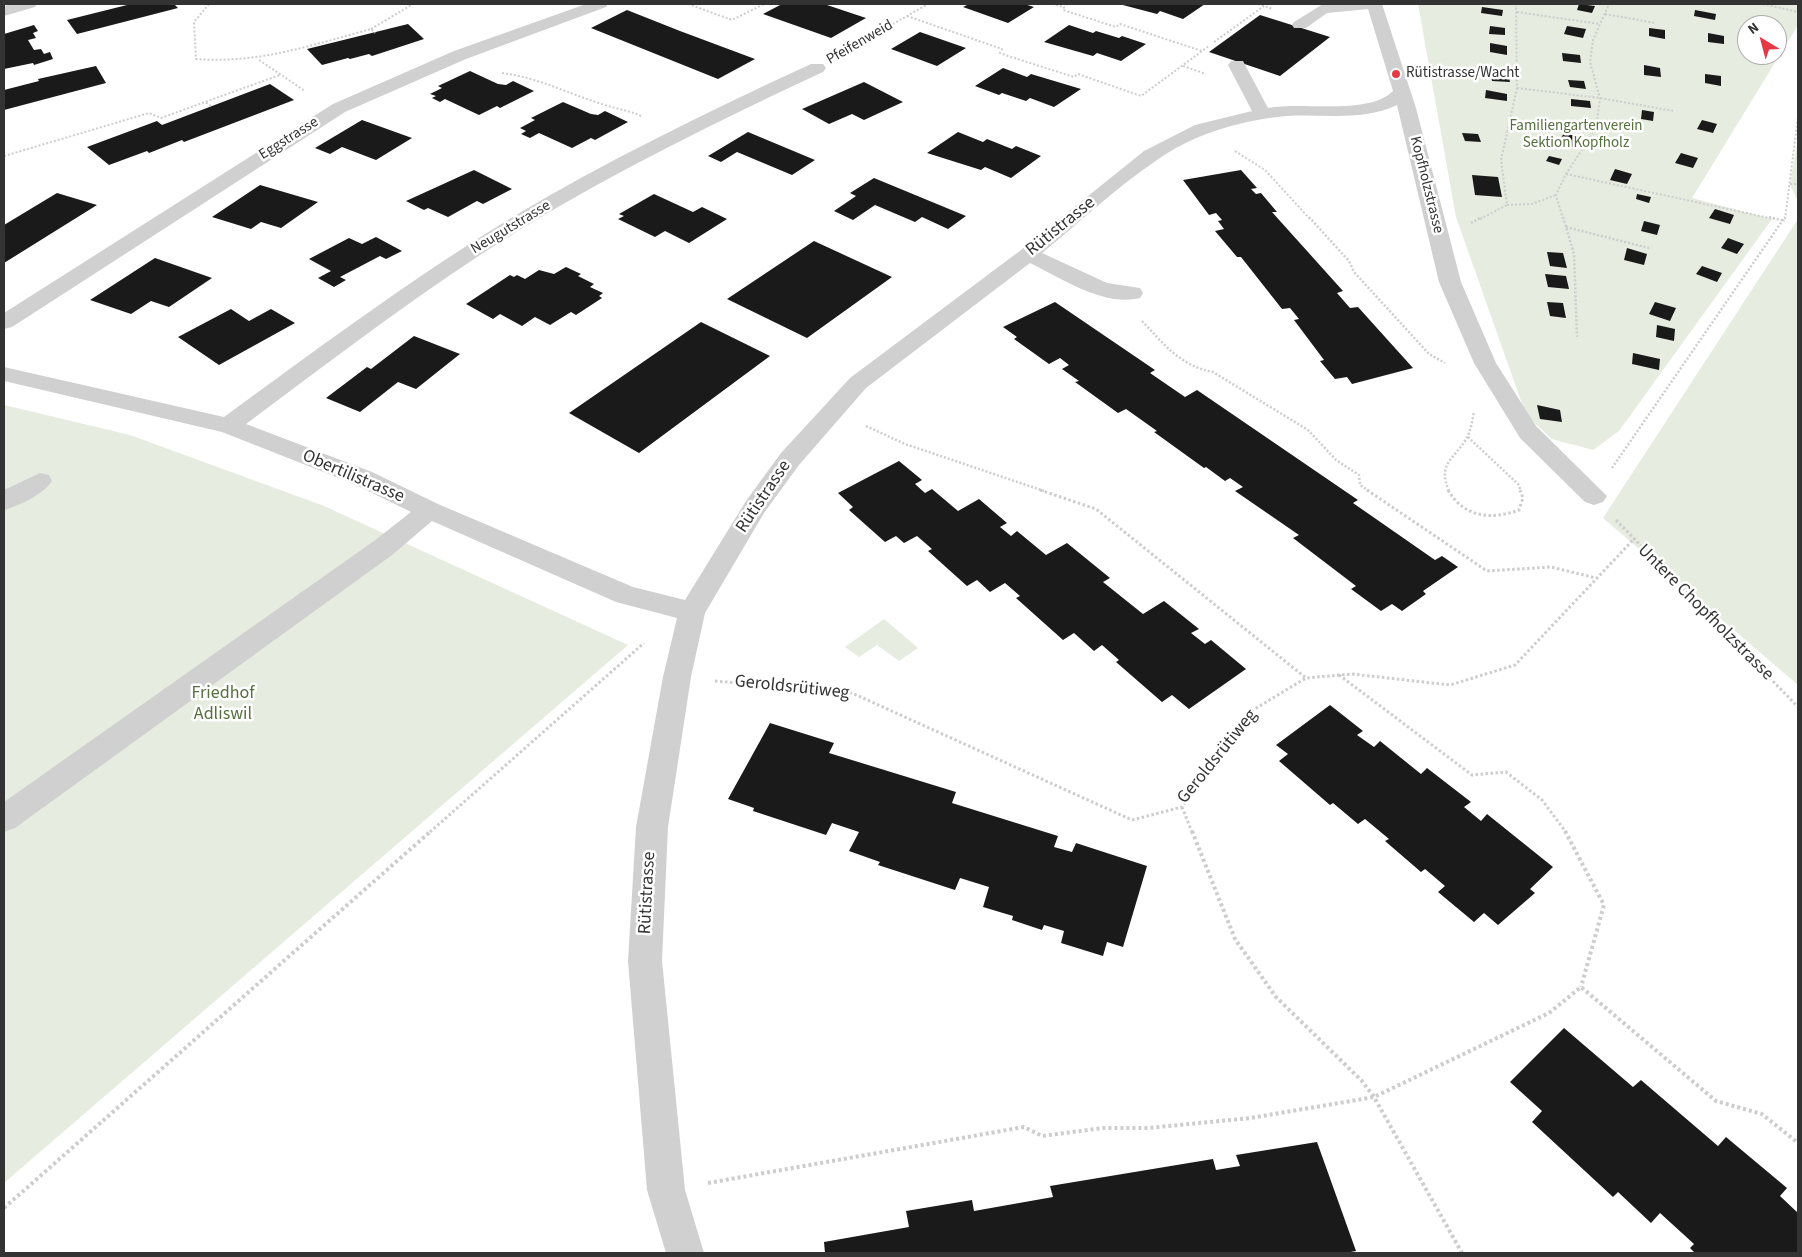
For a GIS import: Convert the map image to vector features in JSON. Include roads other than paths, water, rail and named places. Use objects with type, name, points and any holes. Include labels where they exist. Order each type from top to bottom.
[{"type":"street","points":[[4,11],[29,4]]},
{"type":"street","name":"Eggstrasse","points":[[4,322],[339,108],[460,55],[600,4]]},
{"type":"street","points":[[1300,24],[1323,9],[1374,4]]},
{"type":"street","name":"Kopfholzstrasse","points":[[1374,4],[1402,92],[1450,282],[1485,363],[1528,432],[1594,496]]},
{"type":"street","points":[[1238,64],[1262,113]]},
{"type":"street","name":"Neugutstrasse","points":[[228,426],[356,331],[472,252],[570,193],[676,134],[817,68]]},
{"type":"street","name":"Rütistrasse","points":[[685,1253],[666,1190],[645,962],[652,827],[677,677],[692,612],[755,507],[790,459],[858,383],[1028,254],[1150,155],[1201,129],[1262,113],[1356,110],[1380,106],[1395,99],[1402,92]]},
{"type":"street","points":[[1028,254],[1102,289],[1132,294]]},
{"type":"street","name":"Obertilistrasse","points":[[4,374],[228,426],[363,478],[429,510],[626,595],[692,612]]},
{"type":"street","points":[[4,502],[40,481]]},
{"type":"street","points":[[4,819],[383,548],[429,510]]},
{"type":"place","name":"Rütistrasse/Wacht","points":[[1396,74]]},
{"type":"park label","name":"Familiengartenverein Sektion Kopfholz","points":[[1576,136]]},
{"type":"park label","name":"Friedhof Adliswil","points":[[223,704]]}]
